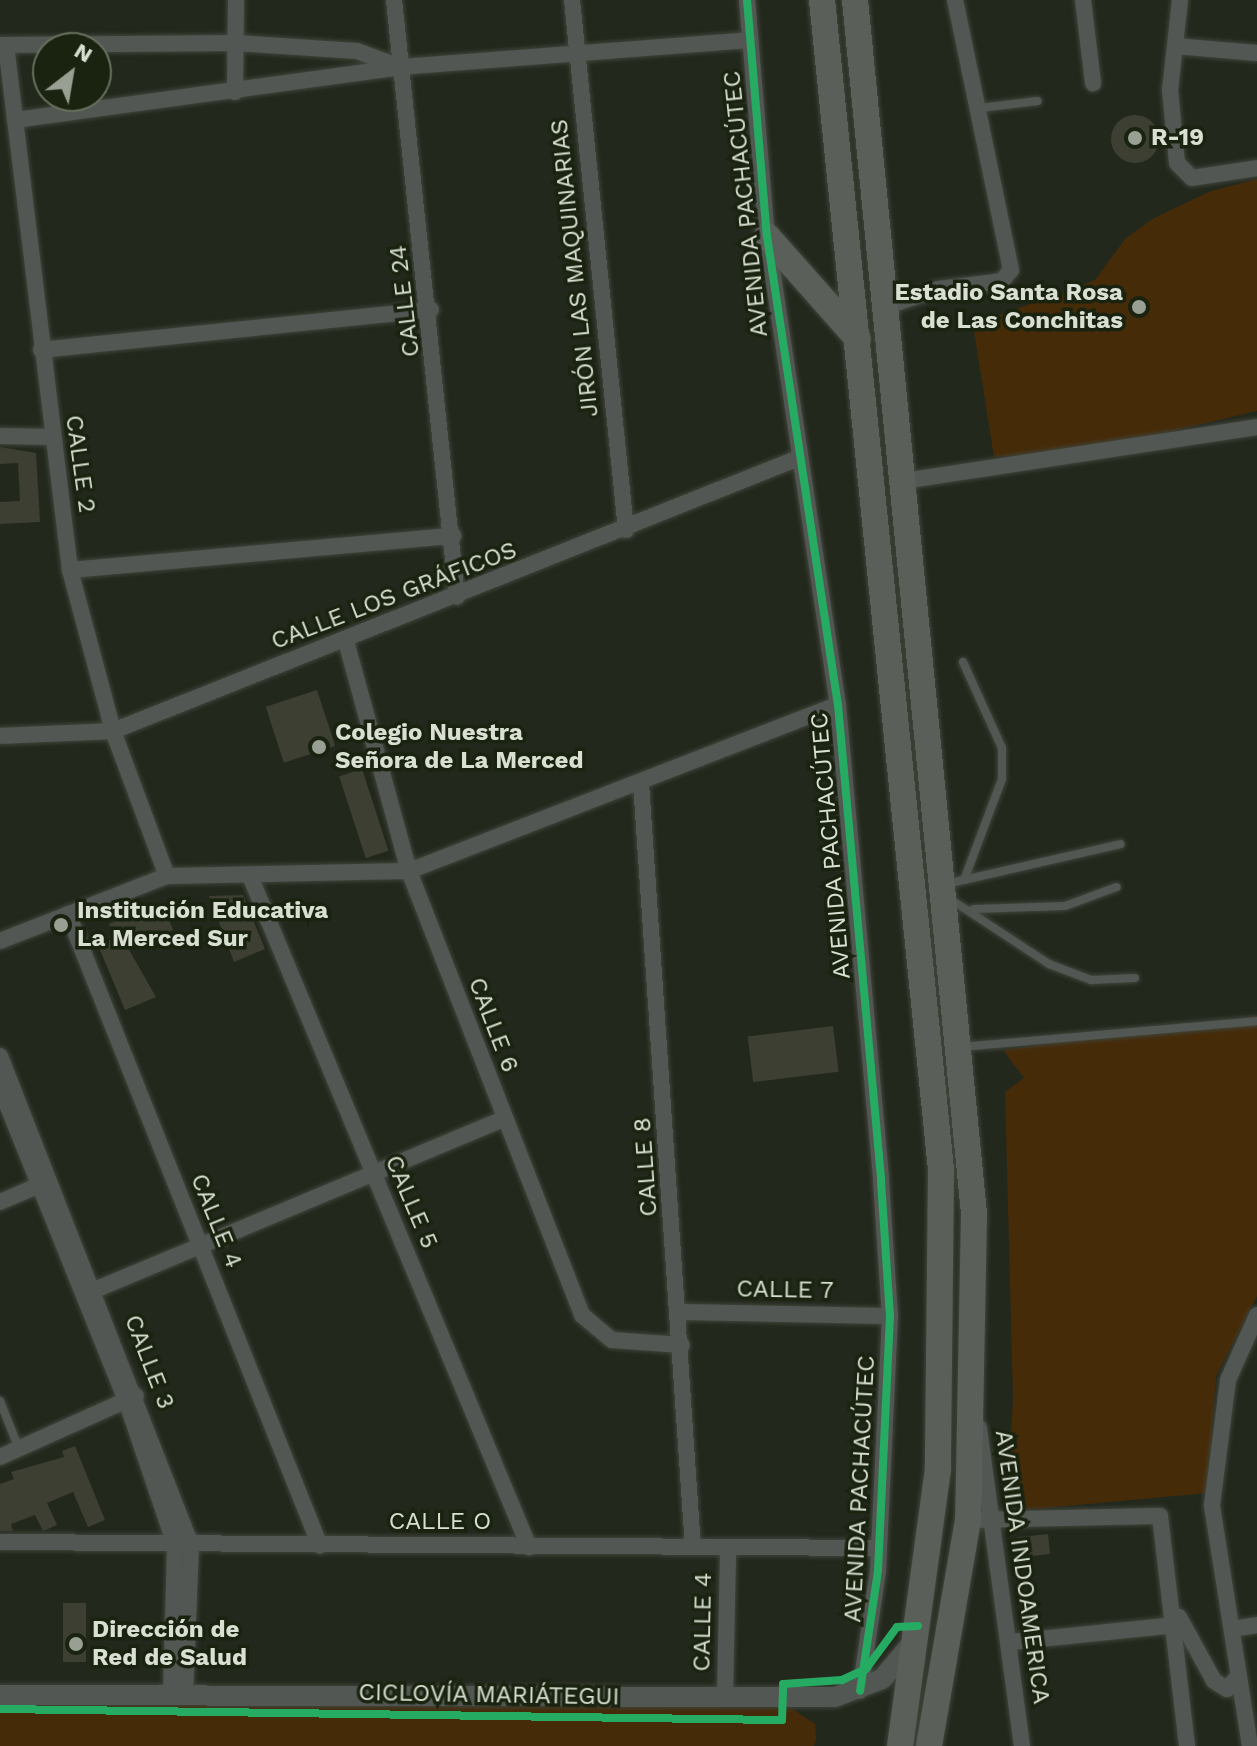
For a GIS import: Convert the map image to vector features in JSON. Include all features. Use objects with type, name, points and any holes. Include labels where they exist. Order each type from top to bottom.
[{"type":"main road","points":[[822,0],[941,1170],[938,1469],[900,1746]]},
{"type":"main road","points":[[855,0],[904,481],[952,887],[973,1199],[974,1395],[981,1519],[929,1746]]},
{"type":"main road","points":[[767,236],[858,339]]},
{"type":"main road","points":[[940,1350],[974,1353]]},
{"type":"street","points":[[235,92],[236,0]]},
{"type":"street","name":"CALLE 24","points":[[394,0],[431,310],[457,597]]},
{"type":"street","name":"JIRÓN LAS MAQUINARIAS","points":[[572,0],[626,530]]},
{"type":"street","name":"AVENIDA PACHACÚTEC","points":[[747,0],[767,236],[796,459],[838,705],[890,1316],[879,1548],[860,1691]]},
{"type":"street","points":[[885,307],[938,289],[1008,277],[980,108],[955,0]]},
{"type":"street","points":[[1083,0],[1093,83]]},
{"type":"street","points":[[1180,0],[1172,136],[1177,163],[1192,178],[1257,168]]},
{"type":"street","points":[[15,120],[400,67],[748,40]]},
{"type":"street","points":[[3,45],[236,43],[357,51],[400,67]]},
{"type":"street","name":"CALLE 2","points":[[3,45],[15,120],[51,437],[70,570],[113,731],[167,876]]},
{"type":"street","points":[[1175,46],[1257,53]]},
{"type":"street","points":[[41,350],[431,310]]},
{"type":"street","points":[[904,481],[1256,428]]},
{"type":"street","points":[[0,436],[51,437]]},
{"type":"street","name":"CALLE LOS GRÁFICOS","points":[[0,736],[113,731],[626,530],[796,459]]},
{"type":"street","points":[[70,570],[453,536]]},
{"type":"street","name":"CALLE 6","points":[[346,641],[409,871],[582,1315],[595,1332],[612,1340],[682,1345]]},
{"type":"street","points":[[0,941],[167,876],[409,871],[838,705]]},
{"type":"street","name":"CALLE 8","points":[[641,783],[680,1312],[693,1547]]},
{"type":"street","name":"CALLE 5","points":[[250,876],[529,1547]]},
{"type":"street","name":"CALLE 4","points":[[68,914],[320,1546]]},
{"type":"street","name":"CALLE 3","points":[[0,1056],[45,1183],[132,1398],[183,1545],[178,1697]]},
{"type":"street","name":"CALLE 3","points":[[0,1087],[45,1183]]},
{"type":"street","points":[[89,1292],[504,1119]]},
{"type":"street","points":[[0,1202],[45,1183]]},
{"type":"street","name":"CALLE 7","points":[[680,1312],[890,1316]]},
{"type":"street","points":[[1252,1744],[1212,1505],[1228,1380],[1257,1315]]},
{"type":"street","points":[[0,1457],[132,1398]]},
{"type":"street","points":[[981,1519],[1160,1516],[1173,1600],[1183,1746]]},
{"type":"street","name":"AVENIDA INDOAMERICA","points":[[981,1519],[1011,1642],[1022,1746]]},
{"type":"street","name":"CALLE O","points":[[0,1542],[879,1548]]},
{"type":"street","name":"CALLE 4","points":[[725,1697],[728,1548]]},
{"type":"street","points":[[1173,1600],[1214,1681],[1227,1689],[1239,1675]]},
{"type":"street","points":[[1011,1642],[1175,1625]]},
{"type":"street","points":[[1232,1629],[1257,1625]]},
{"type":"street","points":[[0,1695],[835,1697],[860,1691],[896,1667],[917,1634]]},
{"type":"lane","points":[[980,108],[1038,101]]},
{"type":"lane","points":[[952,887],[1002,779],[1002,748],[963,662]]},
{"type":"lane","points":[[952,887],[1120,844]]},
{"type":"lane","points":[[952,887],[1006,939],[1049,964],[1091,980],[1135,978]]},
{"type":"lane","points":[[973,909],[1065,906],[1117,887]]},
{"type":"lane","points":[[961,1047],[1257,1021]]},
{"type":"lane","points":[[0,1401],[19,1449]]},
{"type":"shaded area","name":"Estadio Santa Rosa de Las Conchitas","points":[[1257,179],[1257,411],[1100,448],[994,457],[973,325],[1095,280],[1125,239],[1154,218],[1211,191]]},
{"type":"shaded area","points":[[1257,1016],[1257,1296],[1216,1376],[1207,1493],[1023,1510],[1008,1496],[1013,1398],[1005,1092],[1024,1078],[1003,1050]]},
{"type":"shaded area","points":[[0,1703],[791,1708],[815,1724],[816,1739],[814,1746],[0,1746]]},
{"type":"building","name":"R-19","points":[[1135,115],[1152,122],[1159,139],[1152,156],[1135,163],[1118,156],[1111,139],[1118,122]]},
{"type":"building","points":[[0,447],[36,453],[40,522],[0,524],[0,502],[20,501],[18,463],[0,464]]},
{"type":"building","points":[[317,690],[335,746],[284,763],[266,707]]},
{"type":"building","points":[[362,769],[389,851],[366,858],[339,776]]},
{"type":"building","points":[[243,895],[265,949],[234,962],[209,896]]},
{"type":"building","points":[[162,902],[173,930],[128,948],[156,997],[125,1010],[98,945],[114,938],[109,924]]},
{"type":"building","points":[[833,1026],[839,1072],[753,1082],[748,1036]]},
{"type":"building","points":[[75,1446],[105,1520],[88,1527],[73,1492],[47,1503],[57,1525],[43,1531],[35,1515],[11,1524],[13,1531],[0,1531],[0,1484],[14,1479],[11,1472],[64,1457],[62,1451]]},
{"type":"building","points":[[1048,1534],[1050,1554],[1019,1557],[1017,1537]]},
{"type":"building","points":[[63,1603],[86,1603],[86,1662],[63,1662]]},
{"type":"cycle path","points":[[747,0],[767,236],[838,705],[881,1181],[890,1316],[878,1571],[860,1691]]},
{"type":"cycle path","name":"CICLOVÍA MARIÁTEGUI","points":[[0,1709],[782,1720],[783,1684],[842,1680],[866,1669],[897,1627],[918,1626]]},
{"type":"place","name":"R-19","points":[[1135,138]]},
{"type":"place","name":"Estadio Santa Rosa de Las Conchitas","points":[[1139,307]]},
{"type":"place","name":"Colegio Nuestra Señora de La Merced","points":[[319,747]]},
{"type":"place","name":"Institución Educativa La Merced Sur","points":[[61,925]]},
{"type":"place","name":"Dirección de Red de Salud","points":[[76,1644]]}]
